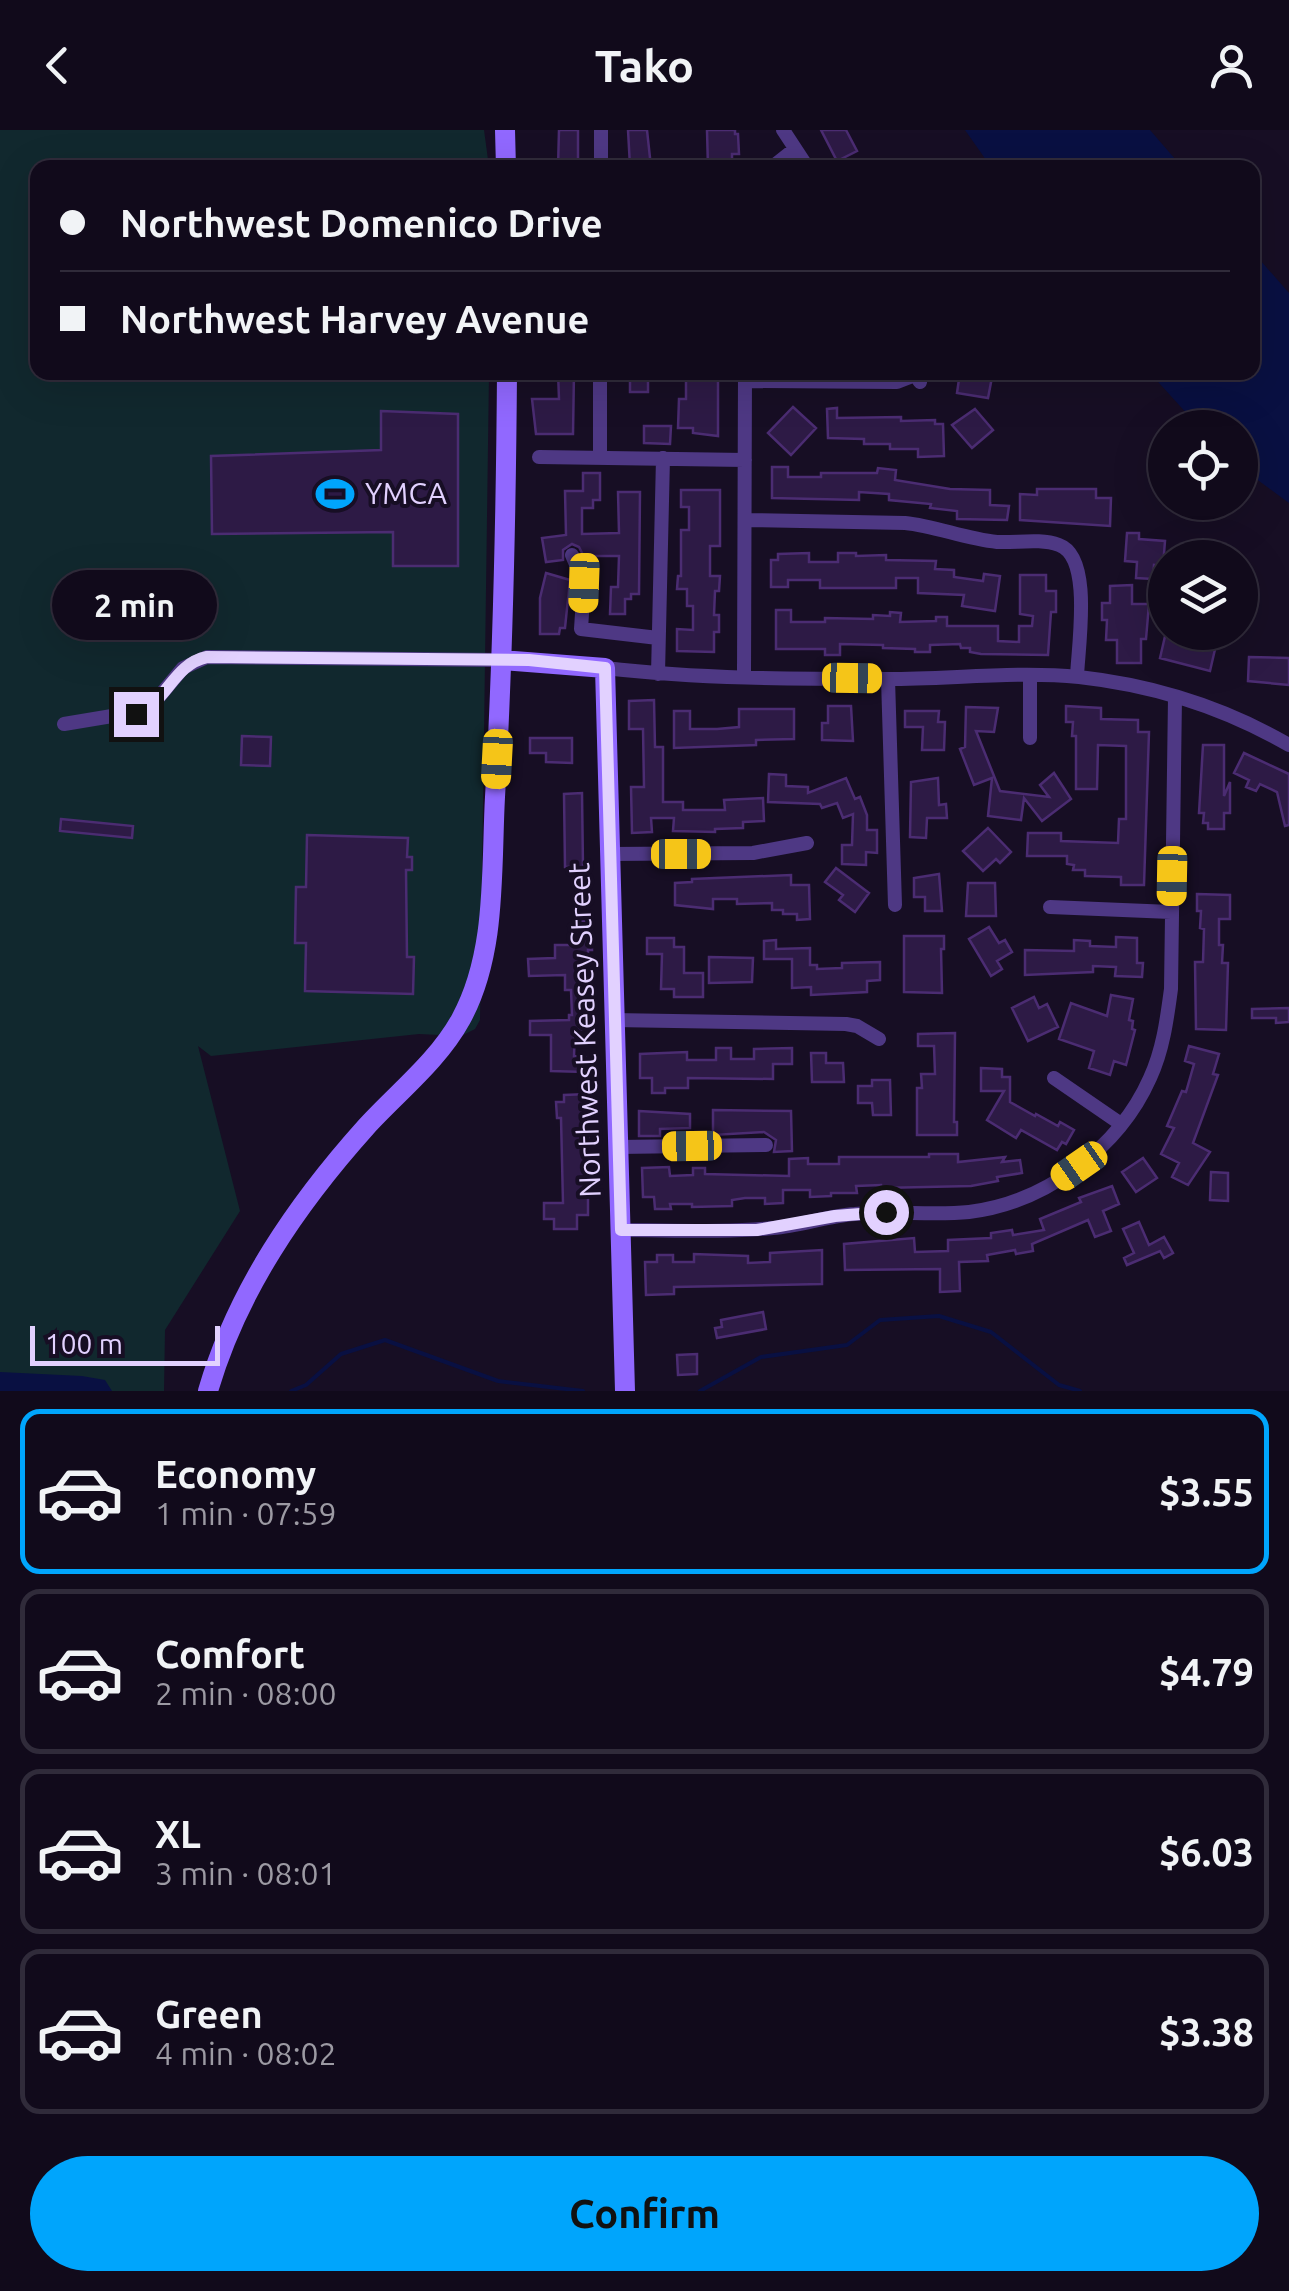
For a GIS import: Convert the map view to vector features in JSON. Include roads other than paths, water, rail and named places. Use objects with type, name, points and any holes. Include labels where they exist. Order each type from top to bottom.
[{"type":"main road","points":[[504,130],[506,160]]},
{"type":"main road","points":[[208,1391],[233,1322],[256,1275],[332,1166],[442,1046],[474,994],[483,969],[502,660],[507,380]]},
{"type":"main road","points":[[502,660],[605,668]]},
{"type":"main road","name":"Northwest Keasey Street","points":[[605,668],[625,1390]]},
{"type":"street","points":[[601,130],[601,160]]},
{"type":"street","points":[[783,130],[803,160]]},
{"type":"street","points":[[781,160],[795,149]]},
{"type":"street","points":[[600,380],[600,457]]},
{"type":"street","points":[[744,676],[746,380]]},
{"type":"street","points":[[837,380],[904,380]]},
{"type":"street","points":[[539,457],[745,460]]},
{"type":"street","points":[[658,674],[662,458]]},
{"type":"street","points":[[746,520],[905,523],[976,540],[1054,543],[1069,549],[1078,563],[1080,590],[1076,677]]},
{"type":"street","points":[[572,555],[584,583],[581,636],[658,638]]},
{"type":"street","points":[[64,724],[148,710],[183,668],[207,657],[502,660]]},
{"type":"street","points":[[605,668],[658,674],[888,679],[1076,677],[1175,696],[1232,716],[1289,744]]},
{"type":"street","points":[[1030,677],[1030,738]]},
{"type":"street","points":[[888,679],[895,905]]},
{"type":"street","points":[[621,1230],[757,1230],[858,1214],[944,1214],[998,1206],[1058,1182],[1079,1166],[1121,1124],[1145,1088],[1162,1045],[1170,989],[1175,696]]},
{"type":"street","points":[[609,854],[753,854],[806,843]]},
{"type":"street","points":[[1050,907],[1171,912]]},
{"type":"street","points":[[613,1020],[846,1024],[858,1026],[879,1039]]},
{"type":"street","points":[[1054,1078],[1121,1124]]},
{"type":"street","points":[[618,1147],[766,1145]]},
{"type":"waterway","points":[[700,1391],[761,1357],[847,1345],[880,1320],[939,1316],[991,1332],[1059,1385],[1080,1391]]},
{"type":"waterway","points":[[291,1391],[306,1385],[341,1354],[385,1340],[498,1381],[583,1391]]},
{"type":"place","name":"YMCA","points":[[335,494]]}]
